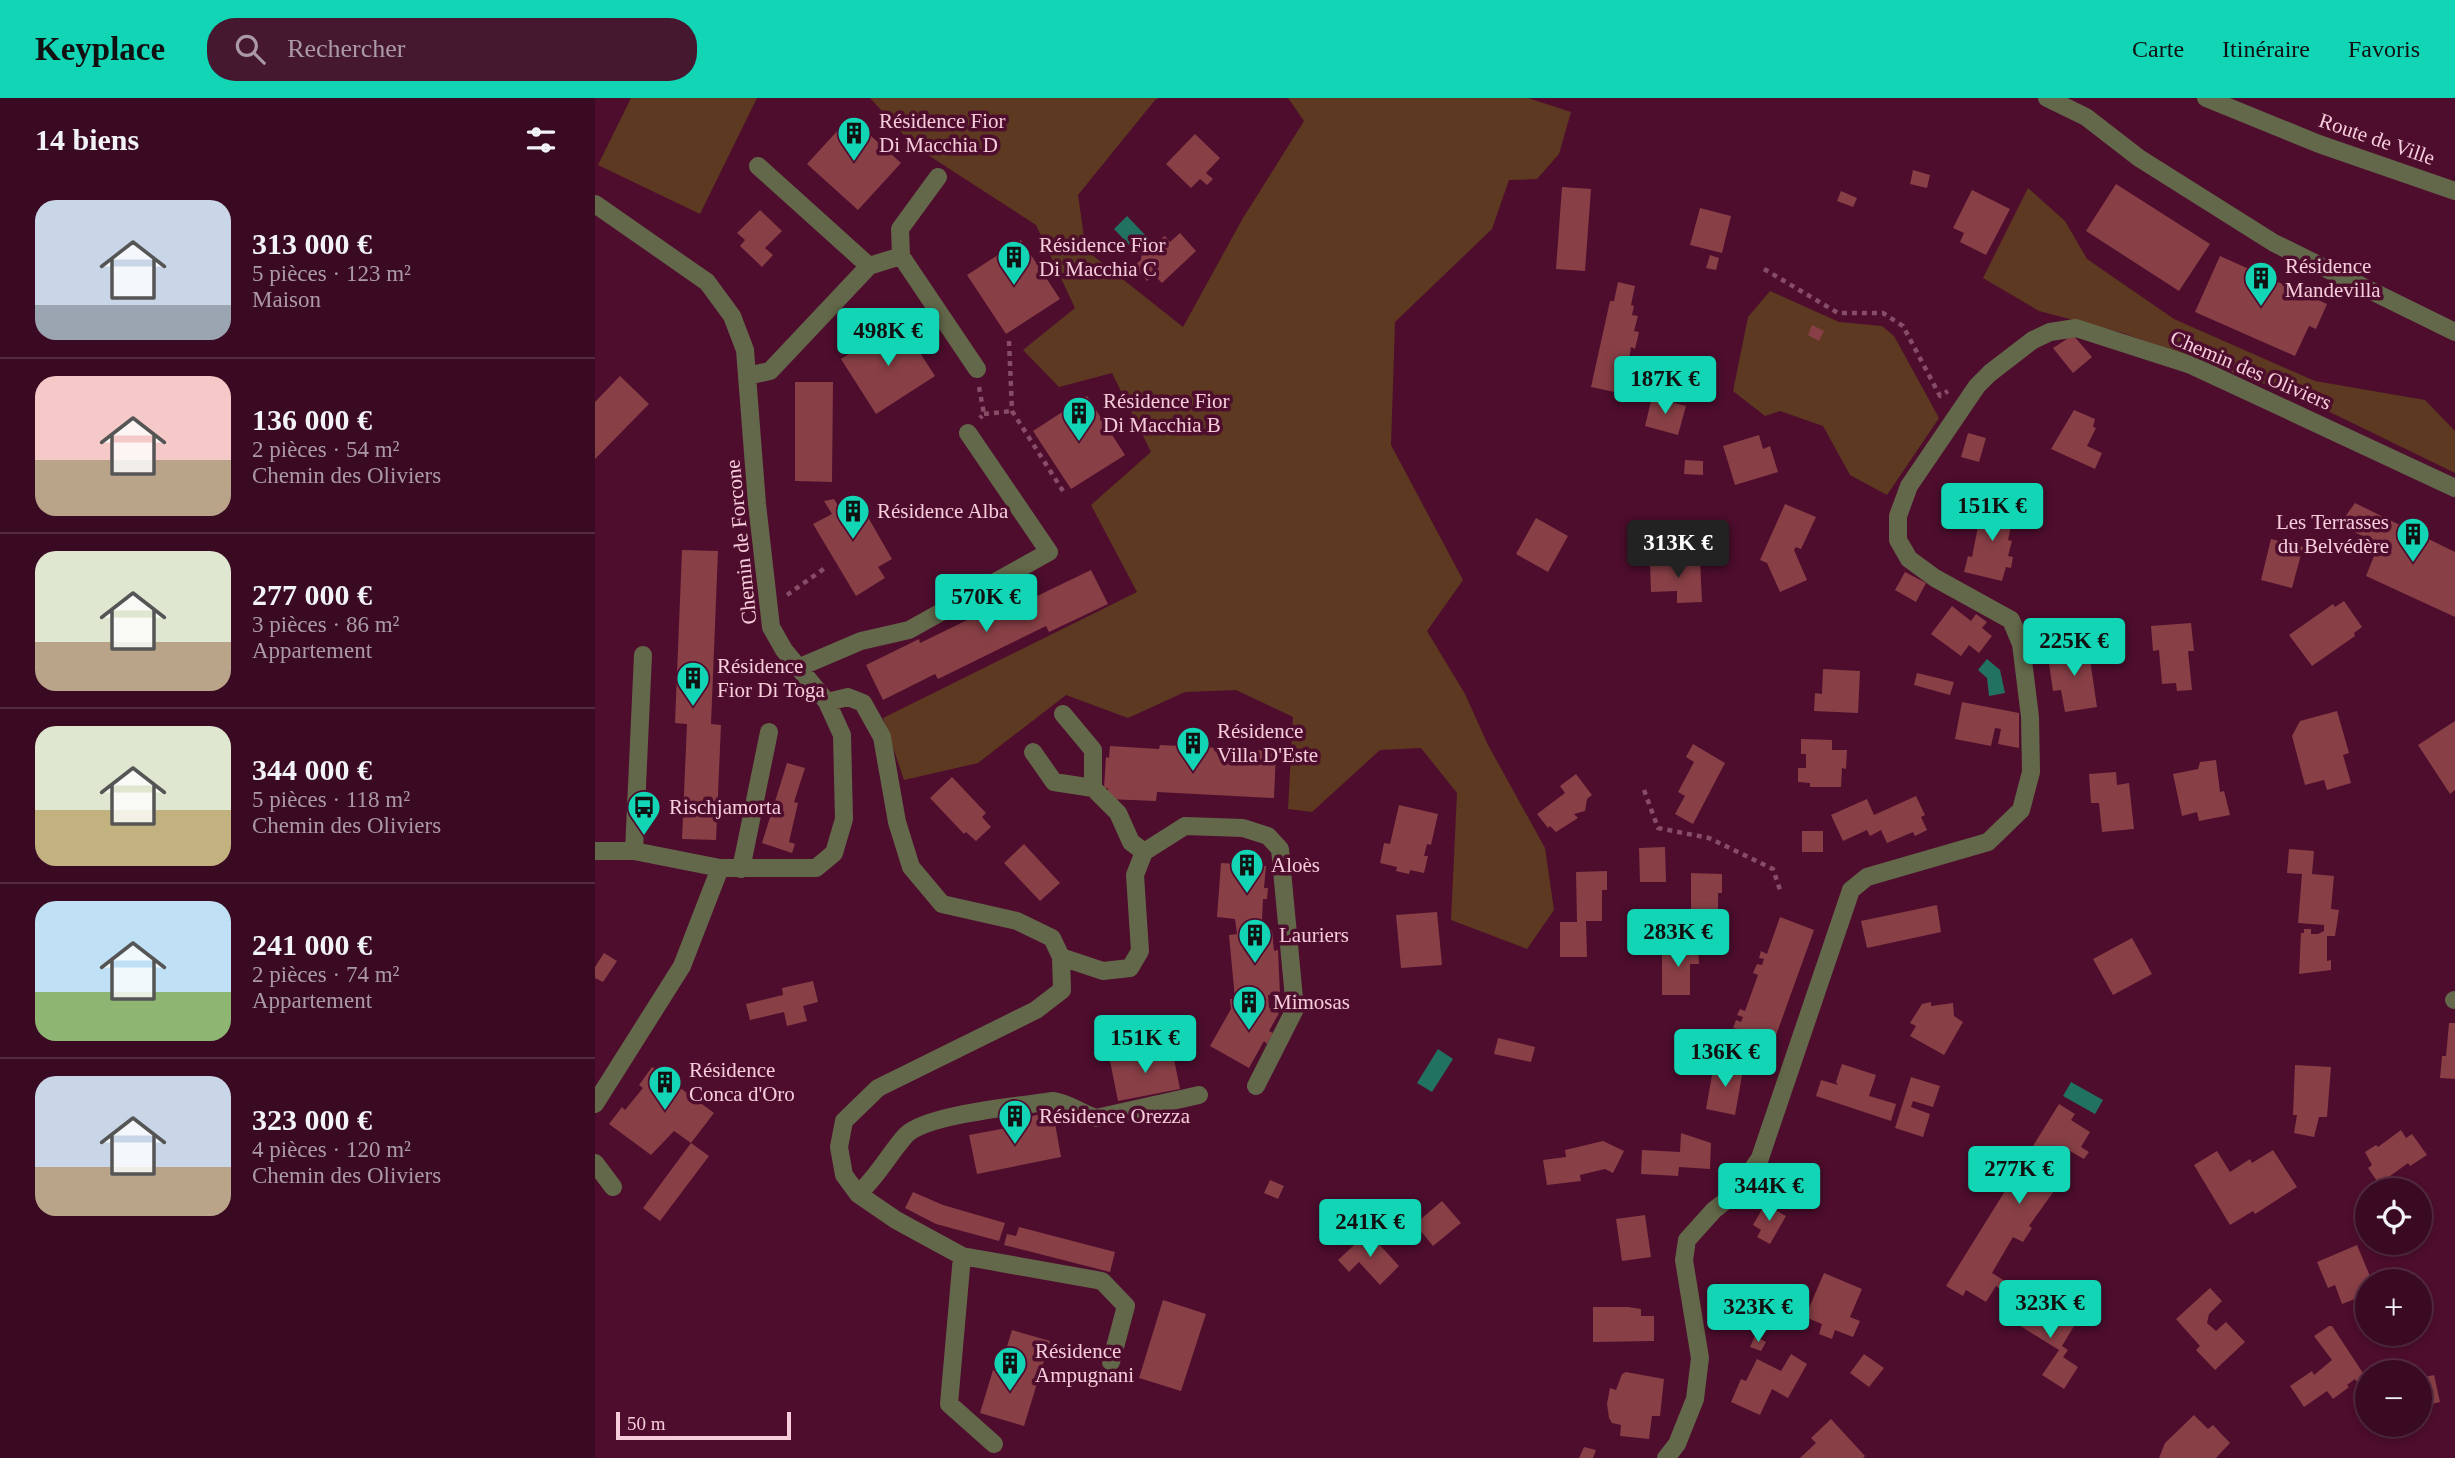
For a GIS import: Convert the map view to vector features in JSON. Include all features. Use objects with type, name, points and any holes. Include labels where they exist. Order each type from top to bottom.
[{"type":"street","points":[[2047,98],[2086,117],[2139,158],[2274,243],[2455,332]]},
{"type":"street","name":"Route de Ville","points":[[2206,98],[2319,144],[2453,186]]},
{"type":"street","points":[[758,166],[869,266]]},
{"type":"street","points":[[938,177],[900,229],[901,256],[977,369]]},
{"type":"street","name":"Chemin de Forcone","points":[[595,204],[707,282],[732,316],[745,350],[771,626],[783,650],[827,702],[842,735],[844,819],[834,853],[816,869],[741,869],[634,851],[595,851]]},
{"type":"street","points":[[747,376],[770,371],[869,266],[901,256]]},
{"type":"street","name":"Chemin des Oliviers","points":[[1666,1458],[1677,1444],[1695,1399],[1700,1358],[1683,1260],[1688,1240],[1714,1210],[1736,1194],[1760,1158],[1851,890],[1867,877],[1988,842],[2021,810],[2031,772],[2030,717],[2021,644],[2011,620],[1935,578],[1909,559],[1898,540],[1898,516],[1909,486],[1977,386],[2033,340],[2050,332],[2076,328],[2191,365],[2455,488]]},
{"type":"street","points":[[800,667],[861,641],[909,629],[1049,552],[968,433]]},
{"type":"street","points":[[634,851],[643,655]]},
{"type":"street","points":[[827,702],[848,697],[863,703],[882,737],[897,822],[911,867],[942,904],[1017,921],[1052,938],[1061,957],[1062,990],[1036,1010],[878,1088],[844,1121],[839,1147],[843,1175],[858,1194],[896,1220],[962,1256],[1102,1281],[1126,1306],[1111,1362]]},
{"type":"street","points":[[1063,714],[1093,750],[1093,788]]},
{"type":"street","points":[[741,869],[769,732]]},
{"type":"street","points":[[1033,752],[1054,782],[1093,788],[1118,813],[1131,842],[1144,852]]},
{"type":"street","points":[[1061,957],[1103,971],[1130,968],[1140,951],[1135,874],[1144,852],[1185,825],[1243,828],[1268,836],[1280,849],[1295,1009],[1256,1086]]},
{"type":"street","points":[[595,1104],[682,967],[720,867]]},
{"type":"street","points":[[858,1194],[875,1178],[908,1134],[929,1122],[1053,1101],[1068,1103],[1079,1113],[1096,1118],[1199,1095]]},
{"type":"street","points":[[595,1163],[613,1187]]},
{"type":"street","points":[[962,1256],[949,1404],[994,1444]]},
{"type":"path","points":[[1764,269],[1838,313],[1883,313],[1903,326],[1940,396],[1966,378],[1977,386]]},
{"type":"path","points":[[1009,341],[1012,411],[1063,491]]},
{"type":"path","points":[[977,369],[984,414]]},
{"type":"path","points":[[968,433],[984,414],[1012,411]]},
{"type":"path","points":[[769,608],[825,568]]},
{"type":"path","points":[[1644,790],[1658,828],[1709,838],[1773,869],[1781,892]]},
{"type":"shaded area","points":[[631,98],[757,98],[700,214],[598,165]]},
{"type":"shaded area","points":[[870,98],[1159,98],[1078,195],[1086,250],[1183,327],[1243,218],[1304,121],[1288,98],[1528,98],[1571,112],[1559,154],[1537,179],[1509,180],[1492,229],[1395,322],[1391,445],[1463,580],[1427,631],[1465,694],[1488,745],[1545,848],[1554,910],[1527,949],[1451,920],[1457,793],[1421,748],[1380,750],[1312,812],[1288,809],[1293,717],[1236,690],[1185,692],[1128,718],[1066,695],[978,763],[904,780],[883,718],[1137,592],[1091,505],[1151,452],[1112,373],[1059,387],[1023,350],[1075,308],[1036,225],[914,146]]},
{"type":"shaded area","points":[[2028,188],[2065,221],[2087,259],[2174,319],[2315,381],[2425,400],[2455,431],[2455,473],[2295,395],[2123,333],[2039,311],[1983,278]]},
{"type":"shaded area","points":[[1127,216],[1149,239],[1136,252],[1114,229]]},
{"type":"shaded area","points":[[1770,291],[1839,322],[1882,326],[1894,336],[1939,418],[1887,495],[1850,475],[1823,426],[1780,411],[1765,416],[1733,391],[1748,317]]},
{"type":"shaded area","points":[[1987,659],[2000,670],[2005,693],[1989,696],[1987,678],[1978,670]]},
{"type":"shaded area","points":[[1438,1049],[1453,1059],[1432,1092],[1417,1083]]},
{"type":"shaded area","points":[[2071,1082],[2103,1100],[2095,1114],[2063,1096]]},
{"type":"building","name":"Résidence Fior Di Macchia D","points":[[850,117],[901,163],[858,210],[807,164]]},
{"type":"building","points":[[1195,134],[1220,158],[1206,173],[1213,179],[1207,185],[1200,179],[1191,188],[1166,164]]},
{"type":"building","points":[[1913,170],[1930,175],[1927,188],[1910,184]]},
{"type":"building","points":[[2116,184],[2210,244],[2179,291],[2086,231]]},
{"type":"building","points":[[1562,187],[1591,189],[1585,271],[1556,269]]},
{"type":"building","points":[[1972,190],[2010,209],[1986,255],[1960,242],[1964,233],[1953,228]]},
{"type":"building","points":[[1841,191],[1857,198],[1853,207],[1837,201]]},
{"type":"building","points":[[1700,208],[1731,216],[1722,253],[1690,245]]},
{"type":"building","points":[[760,210],[782,231],[765,248],[773,255],[762,267],[740,246],[745,240],[737,233]]},
{"type":"building","points":[[1180,233],[1196,251],[1162,283],[1154,275],[1147,281],[1134,266],[1141,260],[1142,252],[1165,236],[1170,242]]},
{"type":"building","name":"Résidence Fior Di Macchia C","points":[[1021,240],[1060,299],[1006,334],[967,275]]},
{"type":"building","points":[[1710,255],[1719,258],[1716,270],[1706,268]]},
{"type":"building","name":"Résidence Mandevilla","points":[[2220,256],[2327,304],[2316,329],[2309,326],[2295,356],[2195,312]]},
{"type":"building","points":[[1618,282],[1635,286],[1631,305],[1634,306],[1632,315],[1638,316],[1634,331],[1639,332],[1635,349],[1631,347],[1624,394],[1591,387],[1610,301],[1614,301]]},
{"type":"building","points":[[900,322],[935,376],[876,414],[841,359]]},
{"type":"building","points":[[1812,325],[1824,331],[1819,341],[1808,335]]},
{"type":"building","points":[[2073,335],[2092,357],[2073,373],[2053,348]]},
{"type":"building","points":[[620,376],[649,404],[595,459],[595,402]]},
{"type":"building","points":[[795,382],[833,382],[832,482],[795,481]]},
{"type":"building","name":"Résidence Fior Di Macchia B","points":[[1087,396],[1125,455],[1071,489],[1033,431]]},
{"type":"building","points":[[1652,397],[1686,406],[1678,435],[1645,426]]},
{"type":"building","points":[[2074,410],[2095,419],[2093,427],[2096,428],[2087,446],[2102,453],[2095,469],[2051,449]]},
{"type":"building","points":[[1968,433],[1986,438],[1979,462],[1961,457]]},
{"type":"building","points":[[1759,435],[1763,449],[1770,446],[1778,472],[1735,485],[1723,446]]},
{"type":"building","points":[[1685,460],[1703,461],[1703,475],[1684,474]]},
{"type":"building","name":"Résidence Alba","points":[[857,498],[892,559],[878,567],[885,578],[856,596],[813,524],[832,514],[824,501],[834,499],[840,509]]},
{"type":"building","points":[[1983,501],[2015,509],[2008,540],[2012,541],[2008,556],[2013,557],[2011,568],[2006,567],[2002,581],[1964,572],[1968,556],[1972,557]]},
{"type":"building","name":"Les Terrasses du Belvédère","points":[[2355,503],[2455,552],[2455,617],[2366,576],[2376,551],[2367,547],[2371,540],[2339,525]]},
{"type":"building","points":[[1785,504],[1816,517],[1801,549],[1796,547],[1794,550],[1807,580],[1780,592],[1767,563],[1760,560]]},
{"type":"building","points":[[1536,518],[1568,536],[1548,572],[1516,554]]},
{"type":"building","points":[[2271,539],[2303,547],[2292,588],[2261,580]]},
{"type":"building","name":"Résidence Fior Di Toga","points":[[682,550],[718,551],[711,724],[721,725],[716,840],[682,839],[687,724],[675,723]]},
{"type":"building","points":[[1700,559],[1702,602],[1677,603],[1677,591],[1651,592],[1650,564]]},
{"type":"building","points":[[1091,570],[1108,604],[1049,632],[1046,626],[938,679],[935,674],[883,700],[866,665],[919,639],[920,643],[1029,590],[1033,598]]},
{"type":"building","points":[[1905,572],[1926,583],[1916,602],[1895,590]]},
{"type":"building","points":[[2344,601],[2362,627],[2354,633],[2355,636],[2312,666],[2289,635],[2333,604],[2335,607]]},
{"type":"building","points":[[1952,606],[1971,621],[1976,614],[1987,622],[1982,628],[1992,636],[1979,653],[1969,645],[1961,656],[1931,634]]},
{"type":"building","points":[[2191,623],[2194,651],[2188,651],[2192,690],[2177,691],[2176,683],[2162,684],[2159,650],[2153,651],[2151,626]]},
{"type":"building","points":[[2088,646],[2097,707],[2065,712],[2061,690],[2053,691],[2048,657],[2055,656],[2055,651]]},
{"type":"building","points":[[1823,669],[1860,671],[1858,713],[1814,711],[1815,693],[1822,694]]},
{"type":"building","points":[[1917,673],[1954,682],[1950,695],[1914,685]]},
{"type":"building","points":[[1962,702],[2019,713],[2019,748],[1998,744],[2001,729],[1995,728],[1991,746],[1955,739]]},
{"type":"building","points":[[2337,711],[2349,753],[2343,755],[2351,783],[2327,790],[2324,780],[2305,785],[2292,736],[2300,721]]},
{"type":"building","points":[[2455,721],[2455,790],[2450,794],[2418,745]]},
{"type":"building","points":[[1801,739],[1832,740],[1832,750],[1847,750],[1841,787],[1810,787],[1810,783],[1798,782],[1798,768],[1806,768],[1806,754],[1801,754]]},
{"type":"building","points":[[1693,744],[1725,763],[1693,824],[1675,814],[1685,796],[1678,792],[1694,762],[1686,757]]},
{"type":"building","name":"Résidence Villa D'Este","points":[[1160,745],[1276,751],[1274,798],[1157,792],[1156,801],[1107,799],[1108,788],[1104,788],[1106,757],[1109,758],[1110,746],[1159,749]]},
{"type":"building","points":[[2216,760],[2220,792],[2224,791],[2230,815],[2199,821],[2197,812],[2182,816],[2173,774],[2198,769],[2200,762]]},
{"type":"building","points":[[787,763],[805,768],[794,802],[798,803],[789,842],[795,844],[792,853],[762,843]]},
{"type":"building","points":[[2116,772],[2117,785],[2129,783],[2134,829],[2102,832],[2099,803],[2091,803],[2089,774]]},
{"type":"building","points":[[1576,774],[1592,795],[1587,799],[1585,811],[1574,814],[1578,818],[1556,832],[1550,826],[1548,828],[1537,814],[1565,793],[1560,786]]},
{"type":"building","points":[[952,777],[986,813],[982,817],[991,827],[976,841],[966,832],[964,834],[930,798]]},
{"type":"building","points":[[1916,796],[1925,815],[1921,817],[1927,830],[1915,836],[1913,832],[1887,843],[1881,830],[1870,836],[1867,830],[1843,841],[1831,815],[1867,799],[1874,815]]},
{"type":"building","points":[[1399,805],[1438,814],[1431,845],[1427,844],[1424,856],[1428,856],[1424,873],[1410,870],[1409,874],[1396,871],[1397,867],[1380,863],[1384,843],[1390,844]]},
{"type":"building","points":[[1802,831],[1823,831],[1823,852],[1802,852]]},
{"type":"building","points":[[1024,844],[1060,883],[1040,901],[1004,863]]},
{"type":"building","points":[[1665,847],[1666,882],[1640,882],[1639,848]]},
{"type":"building","points":[[2289,849],[2314,851],[2312,874],[2334,876],[2331,909],[2339,910],[2335,936],[2327,936],[2327,961],[2331,960],[2331,970],[2299,974],[2301,933],[2304,933],[2304,929],[2311,929],[2311,934],[2318,934],[2324,931],[2324,925],[2298,923],[2302,874],[2287,873]]},
{"type":"building","points":[[1221,863],[1266,866],[1264,888],[1268,888],[1267,899],[1263,899],[1262,920],[1251,921],[1252,932],[1272,930],[1274,951],[1278,950],[1280,994],[1268,995],[1269,1008],[1279,1013],[1269,1031],[1273,1033],[1267,1044],[1264,1041],[1249,1068],[1210,1046],[1231,1009],[1230,999],[1235,999],[1229,935],[1237,934],[1235,919],[1217,917]]},
{"type":"building","points":[[1607,871],[1607,890],[1602,890],[1602,921],[1586,921],[1587,957],[1560,957],[1560,922],[1577,922],[1576,872]]},
{"type":"building","points":[[1691,873],[1722,874],[1722,893],[1718,893],[1718,923],[1691,923]]},
{"type":"building","points":[[1937,905],[1941,932],[1867,948],[1861,921]]},
{"type":"building","points":[[1437,912],[1442,965],[1401,968],[1396,915]]},
{"type":"building","points":[[1780,917],[1814,930],[1770,1052],[1763,1052],[1734,1042],[1738,1029],[1733,1028],[1736,1020],[1741,1022],[1743,1017],[1737,1015],[1740,1009],[1745,1011],[1758,975],[1753,973],[1757,964],[1762,965],[1764,959],[1759,958],[1761,951],[1767,954]]},
{"type":"building","points":[[2132,938],[2152,974],[2113,995],[2093,959]]},
{"type":"building","points":[[1698,945],[1699,964],[1690,964],[1690,995],[1662,995],[1662,946]]},
{"type":"building","points":[[604,953],[617,961],[603,982],[595,978],[595,967]]},
{"type":"building","points":[[813,981],[818,1002],[803,1006],[807,1021],[787,1026],[784,1012],[750,1020],[746,1004],[783,995],[782,988]]},
{"type":"building","points":[[1931,1002],[1931,1006],[1953,1003],[1954,1016],[1963,1022],[1944,1055],[1910,1036],[1916,1026],[1910,1023],[1922,1004]]},
{"type":"building","points":[[2449,1023],[2455,1023],[2455,1079],[2440,1078],[2442,1056],[2446,1056]]},
{"type":"building","points":[[1498,1038],[1535,1047],[1531,1062],[1494,1054]]},
{"type":"building","name":"Résidence Orezza","points":[[1172,1049],[1180,1089],[1118,1101],[1110,1061]]},
{"type":"building","points":[[1714,1064],[1743,1070],[1735,1115],[1706,1109]]},
{"type":"building","points":[[1842,1064],[1876,1075],[1869,1096],[1896,1104],[1891,1121],[1816,1096],[1821,1080],[1838,1085],[1836,1082]]},
{"type":"building","points":[[2295,1065],[2331,1067],[2327,1117],[2319,1117],[2314,1137],[2294,1133],[2297,1115],[2293,1115]]},
{"type":"building","name":"Résidence Conca d'Oro","points":[[652,1067],[714,1113],[691,1143],[674,1131],[651,1155],[609,1124],[622,1107],[625,1110],[643,1088],[639,1085]]},
{"type":"building","points":[[1911,1077],[1940,1086],[1933,1107],[1913,1101],[1911,1107],[1930,1114],[1923,1137],[1895,1128]]},
{"type":"building","points":[[2059,1104],[2075,1114],[2071,1120],[2090,1132],[2081,1147],[2089,1152],[2084,1159],[2068,1150],[2045,1186],[2054,1191],[2029,1226],[2032,1228],[2023,1242],[2013,1237],[1992,1273],[2008,1283],[2003,1291],[1996,1286],[1986,1302],[1966,1290],[1963,1296],[1946,1286]]},
{"type":"building","name":"Résidence Orezza","points":[[1053,1112],[1061,1157],[977,1174],[969,1135],[1012,1127],[1011,1120]]},
{"type":"building","points":[[2401,1130],[2406,1138],[2412,1134],[2427,1155],[2410,1166],[2408,1163],[2387,1178],[2375,1178],[2368,1168],[2372,1165],[2365,1152],[2376,1145],[2378,1147]]},
{"type":"building","points":[[1681,1133],[1711,1143],[1710,1169],[1679,1167],[1678,1176],[1641,1174],[1642,1150],[1680,1152]]},
{"type":"building","points":[[1603,1141],[1624,1151],[1613,1173],[1605,1169],[1580,1175],[1581,1181],[1547,1185],[1543,1160],[1566,1157],[1565,1150]]},
{"type":"building","points":[[691,1143],[709,1156],[660,1221],[643,1208]]},
{"type":"building","points":[[2273,1150],[2297,1187],[2255,1214],[2253,1211],[2230,1225],[2194,1165],[2217,1151],[2230,1172],[2250,1159],[2252,1163]]},
{"type":"building","points":[[1270,1180],[1284,1186],[1278,1199],[1264,1193]]},
{"type":"building","points":[[913,1192],[943,1205],[1005,1223],[999,1241],[936,1224],[905,1208]]},
{"type":"building","points":[[1364,1201],[1372,1213],[1339,1235],[1331,1223]]},
{"type":"building","points":[[1442,1201],[1461,1223],[1433,1246],[1415,1224]]},
{"type":"building","points":[[1765,1204],[1786,1216],[1770,1244],[1757,1237],[1761,1230],[1753,1225]]},
{"type":"building","points":[[1645,1215],[1651,1257],[1622,1261],[1616,1219]]},
{"type":"building","points":[[1019,1227],[1115,1252],[1110,1272],[1004,1245],[1007,1234],[1016,1236]]},
{"type":"building","points":[[1368,1232],[1399,1266],[1380,1285],[1359,1262],[1349,1272],[1338,1260]]},
{"type":"building","points":[[2355,1246],[2355,1255],[2361,1255],[2367,1269],[2355,1269],[2355,1299],[2342,1304],[2335,1285],[2328,1288],[2317,1262]]},
{"type":"building","points":[[1824,1273],[1862,1289],[1850,1317],[1860,1321],[1853,1337],[1835,1330],[1832,1339],[1819,1334],[1822,1324],[1805,1317]]},
{"type":"building","points":[[2210,1288],[2222,1301],[2209,1314],[2207,1323],[2216,1331],[2226,1322],[2245,1342],[2215,1370],[2196,1350],[2200,1346],[2176,1319]]},
{"type":"building","name":"Résidence Ampugnani","points":[[1163,1300],[1206,1314],[1181,1391],[1139,1378]]},
{"type":"building","points":[[2028,1301],[2074,1326],[2062,1346],[2068,1350],[2063,1357],[2078,1367],[2064,1389],[2042,1375],[2059,1350],[2014,1322]]},
{"type":"building","points":[[1593,1307],[1628,1307],[1641,1309],[1641,1316],[1654,1316],[1654,1341],[1593,1342]]},
{"type":"building","points":[[2332,1326],[2355,1361],[2355,1379],[2333,1399],[2327,1391],[2304,1407],[2290,1386],[2312,1371],[2314,1375],[2332,1360],[2314,1336]]},
{"type":"building","name":"Résidence Ampugnani","points":[[1012,1330],[1050,1341],[1024,1426],[980,1413],[993,1370],[999,1373]]},
{"type":"building","points":[[1755,1336],[1766,1342],[1761,1351],[1750,1347]]},
{"type":"building","points":[[1791,1354],[1807,1364],[1788,1398],[1772,1389],[1760,1415],[1731,1402],[1741,1379],[1746,1381],[1757,1359],[1781,1371]]},
{"type":"building","points":[[1864,1354],[1884,1368],[1869,1387],[1850,1373]]},
{"type":"building","points":[[1626,1372],[1664,1379],[1660,1416],[1652,1416],[1649,1439],[1620,1436],[1621,1425],[1612,1423],[1609,1418],[1607,1404],[1610,1388],[1616,1390],[1622,1374]]},
{"type":"building","points":[[2432,1375],[2440,1402],[2432,1404]]},
{"type":"building","points":[[2194,1415],[2208,1429],[2213,1425],[2230,1443],[2216,1458],[2159,1458],[2165,1443]]},
{"type":"building","points":[[1831,1419],[1865,1456],[1863,1458],[1800,1458],[1816,1443],[1811,1438]]},
{"type":"building","points":[[1584,1447],[1596,1450],[1593,1458],[1579,1458]]},
{"type":"place","name":"Résidence Fior Di Macchia D","points":[[854,163]]},
{"type":"place","name":"Résidence Fior Di Macchia C","points":[[1014,287]]},
{"type":"place","name":"Résidence Mandevilla","points":[[2261,308]]},
{"type":"place","name":"Résidence Fior Di Macchia B","points":[[1079,443]]},
{"type":"place","name":"Résidence Alba","points":[[853,541]]},
{"type":"place","name":"Les Terrasses du Belvédère","points":[[2413,564]]},
{"type":"place","name":"Résidence Fior Di Toga","points":[[693,708]]},
{"type":"place","name":"Résidence Villa D'Este","points":[[1193,773]]},
{"type":"place","name":"Rischjamorta","points":[[644,837]]},
{"type":"place","name":"Aloès","points":[[1247,895]]},
{"type":"place","name":"Lauriers","points":[[1255,965]]},
{"type":"place","name":"Mimosas","points":[[1249,1032]]},
{"type":"place","name":"Résidence Conca d'Oro","points":[[665,1112]]},
{"type":"place","name":"Résidence Orezza","points":[[1015,1146]]},
{"type":"place","name":"Résidence Ampugnani","points":[[1010,1393]]}]
